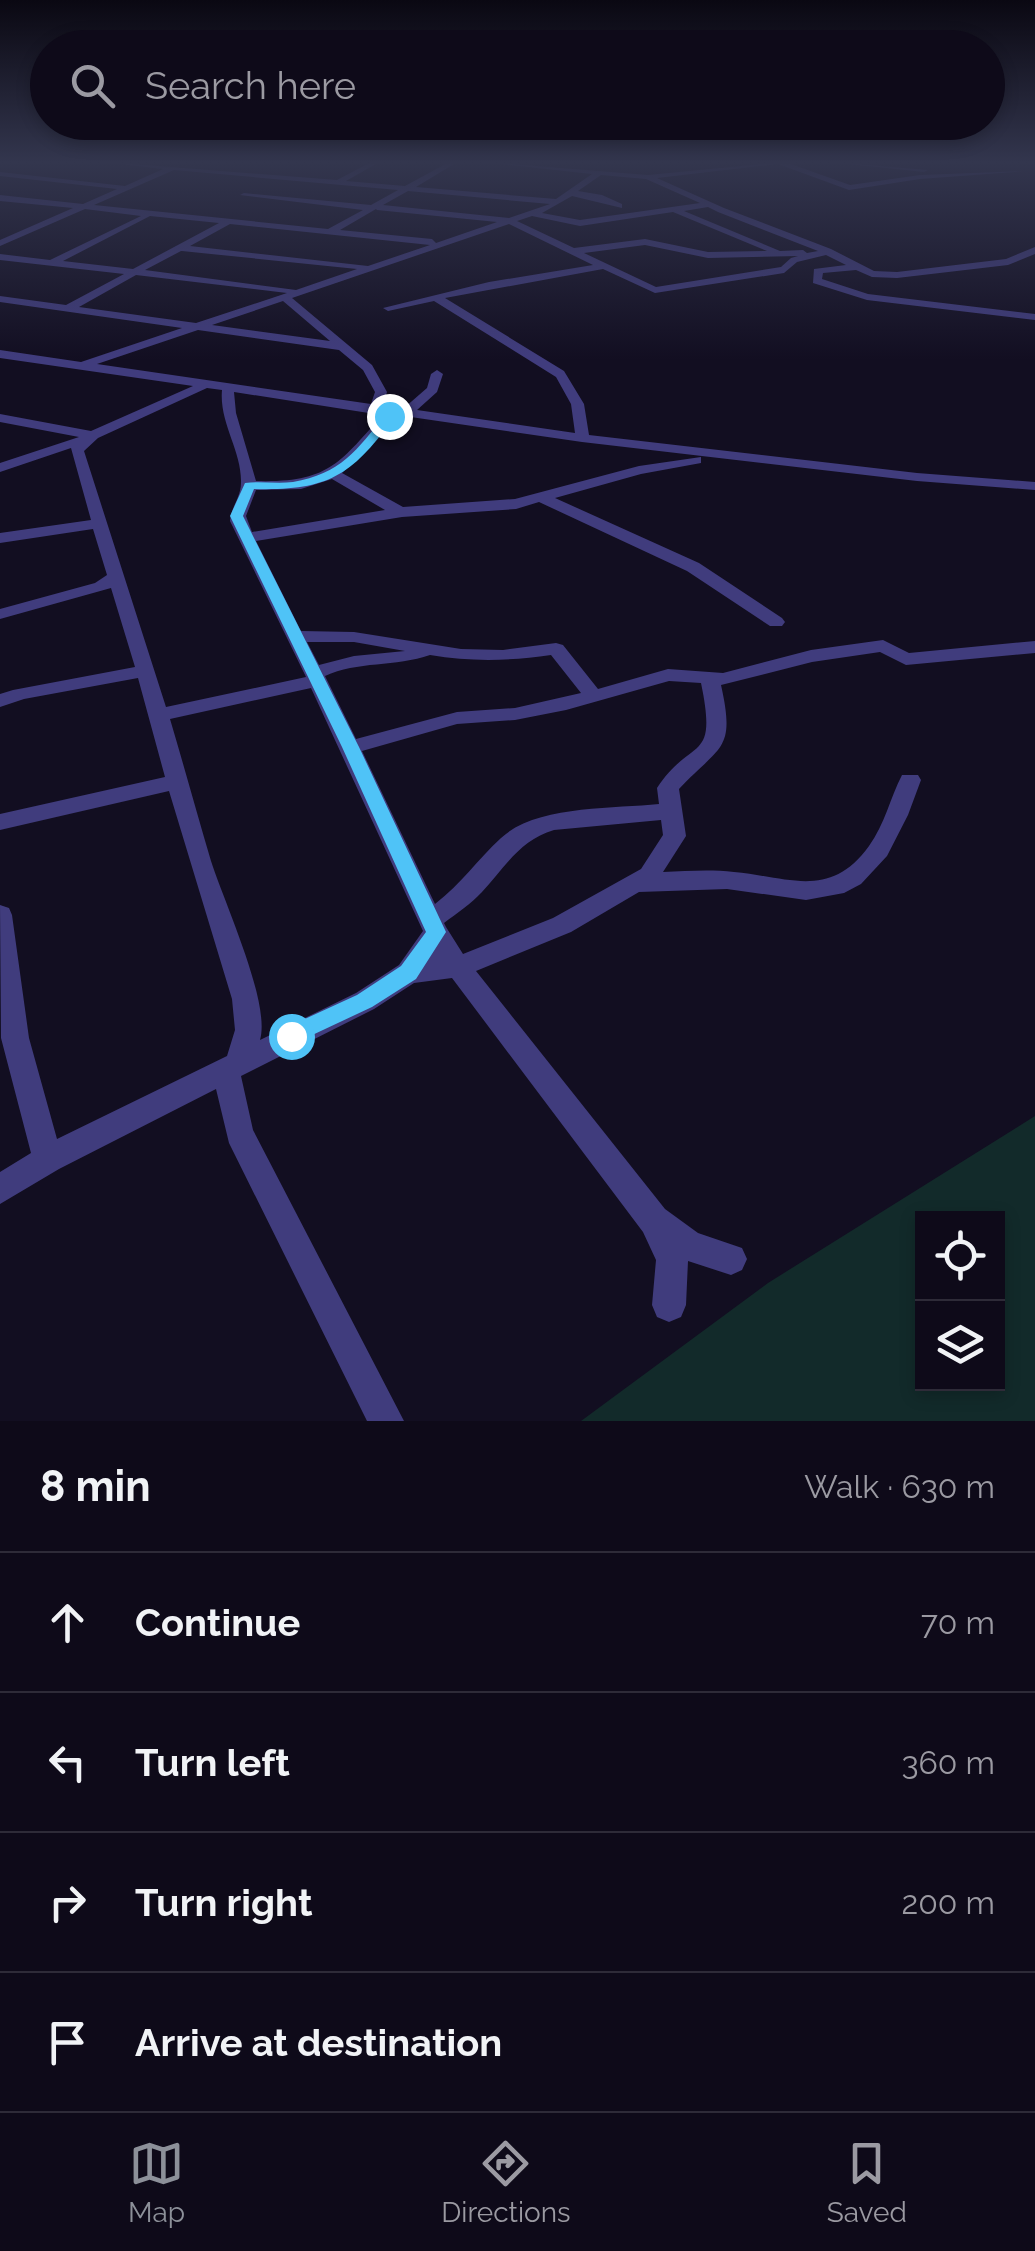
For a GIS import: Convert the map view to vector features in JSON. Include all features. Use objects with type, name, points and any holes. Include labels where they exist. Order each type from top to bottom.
[{"type":"street","points":[[0,244],[36,227]]},
{"type":"street","points":[[53,262],[122,227]]},
{"type":"street","points":[[70,308],[218,227]]},
{"type":"street","points":[[282,227],[439,243]]},
{"type":"street","points":[[330,232],[339,227]]},
{"type":"street","points":[[84,364],[491,227]]},
{"type":"street","points":[[523,227],[659,290],[784,270],[788,263],[815,253]]},
{"type":"street","points":[[534,231],[555,227]]},
{"type":"street","points":[[717,227],[778,252]]},
{"type":"street","points":[[767,227],[828,251],[872,274],[896,275],[1008,262],[1035,250]]},
{"type":"street","points":[[0,229],[25,232]]},
{"type":"street","points":[[575,252],[648,242],[708,256],[828,251]]},
{"type":"street","points":[[182,248],[370,267]]},
{"type":"street","points":[[218,282],[258,256]]},
{"type":"street","points":[[0,257],[218,282],[289,295],[378,383],[381,392],[375,410]]},
{"type":"street","points":[[1008,262],[1023,268]]},
{"type":"street","points":[[388,308],[488,284],[603,266]]},
{"type":"street","points":[[857,267],[818,271],[817,281],[868,297],[1035,317]]},
{"type":"street","points":[[436,298],[560,374],[574,393],[582,415],[582,438]]},
{"type":"street","points":[[0,299],[344,347]]},
{"type":"street","points":[[0,354],[84,364],[228,390],[723,456],[1035,486]]},
{"type":"street","points":[[250,486],[290,486],[335,475],[399,413],[432,389],[436,374]]},
{"type":"street","points":[[0,468],[89,437],[202,386]]},
{"type":"street","points":[[228,390],[228,405],[250,486],[236,516],[246,538],[434,926],[458,967],[654,1220],[672,1260],[670,1305]]},
{"type":"street","points":[[0,418],[89,437]]},
{"type":"street","points":[[89,437],[77,451],[250,1020],[232,1066],[238,1133],[386,1421]]},
{"type":"street","points":[[246,538],[402,512],[476,509],[542,498],[655,466],[723,456]]},
{"type":"street","points":[[335,475],[402,512]]},
{"type":"street","points":[[542,498],[692,567],[776,622]]},
{"type":"street","points":[[0,538],[100,523]]},
{"type":"street","points":[[0,614],[101,588],[117,576]]},
{"type":"street","points":[[294,636],[354,637],[428,650],[503,656],[556,649],[594,696]]},
{"type":"street","points":[[350,747],[440,722],[515,714],[594,696],[668,674],[710,680],[811,656],[882,646],[906,659],[1035,647]]},
{"type":"street","points":[[159,715],[315,678],[336,664],[401,658],[428,650]]},
{"type":"street","points":[[0,701],[145,671]]},
{"type":"street","points":[[408,972],[458,967],[562,926],[639,883],[656,866],[675,836],[668,788],[708,753],[717,738],[719,724],[710,680]]},
{"type":"street","points":[[639,883],[708,880],[791,890],[831,888],[879,851],[910,780]]},
{"type":"street","points":[[0,822],[175,782]]},
{"type":"street","points":[[0,1189],[48,1158],[364,1001],[408,972],[434,926],[510,842],[529,829],[554,822],[672,811]]},
{"type":"street","points":[[0,915],[15,1038],[48,1158]]},
{"type":"street","points":[[250,1020],[272,1032],[291,1036]]},
{"type":"street","points":[[654,1220],[690,1246],[731,1259]]},
{"type":"green space","points":[[1035,1116],[1035,1421],[581,1421],[768,1283]]},
{"type":"route","points":[[291,1036],[364,1001],[408,972],[436,932],[236,516],[250,486],[290,486],[319,482],[335,475],[370,442],[389,416]]}]
